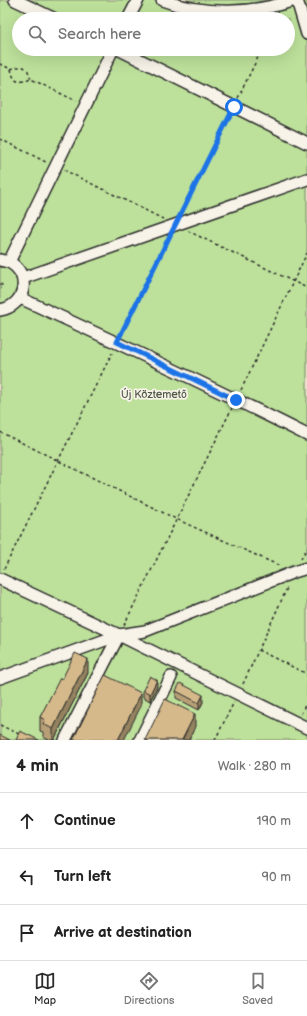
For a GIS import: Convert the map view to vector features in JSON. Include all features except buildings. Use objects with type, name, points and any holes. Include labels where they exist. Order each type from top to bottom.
[{"type":"lane","points":[[15,0],[40,12]]},
{"type":"lane","points":[[132,12],[138,0]]},
{"type":"lane","points":[[162,0],[187,7],[210,11],[234,12],[257,10],[296,0],[307,34]]},
{"type":"lane","points":[[0,310],[14,305],[20,298],[23,289],[23,278],[18,269],[4,261],[55,166],[109,56]]},
{"type":"lane","points":[[132,56],[307,143]]},
{"type":"lane","points":[[23,278],[307,179]]},
{"type":"lane","points":[[20,298],[117,342],[307,435]]},
{"type":"lane","points":[[0,678],[119,635],[145,631],[307,568]]},
{"type":"lane","points":[[2,575],[238,695],[307,728]]},
{"type":"lane","points":[[65,740],[119,635]]},
{"type":"lane","points":[[140,740],[171,677]]},
{"type":"path","points":[[2,575],[259,56]]},
{"type":"path","points":[[0,64],[11,69],[24,67],[32,79],[85,106]]},
{"type":"path","points":[[11,69],[13,76],[17,81],[22,82],[32,79]]},
{"type":"path","points":[[0,139],[307,288]]},
{"type":"path","points":[[119,635],[236,400],[307,253]]},
{"type":"path","points":[[0,284],[2,285],[0,289]]},
{"type":"path","points":[[0,432],[176,519],[294,572]]},
{"type":"path","points":[[216,740],[294,572],[307,548]]},
{"type":"path","points":[[258,650],[307,674]]},
{"type":"path","points":[[297,723],[307,701]]},
{"type":"path","points":[[0,725],[25,737]]},
{"type":"green space","name":"Új Köztemető","points":[[0,0],[307,0],[307,740],[0,740]]},
{"type":"route","points":[[234,107],[117,342],[236,400]]}]
